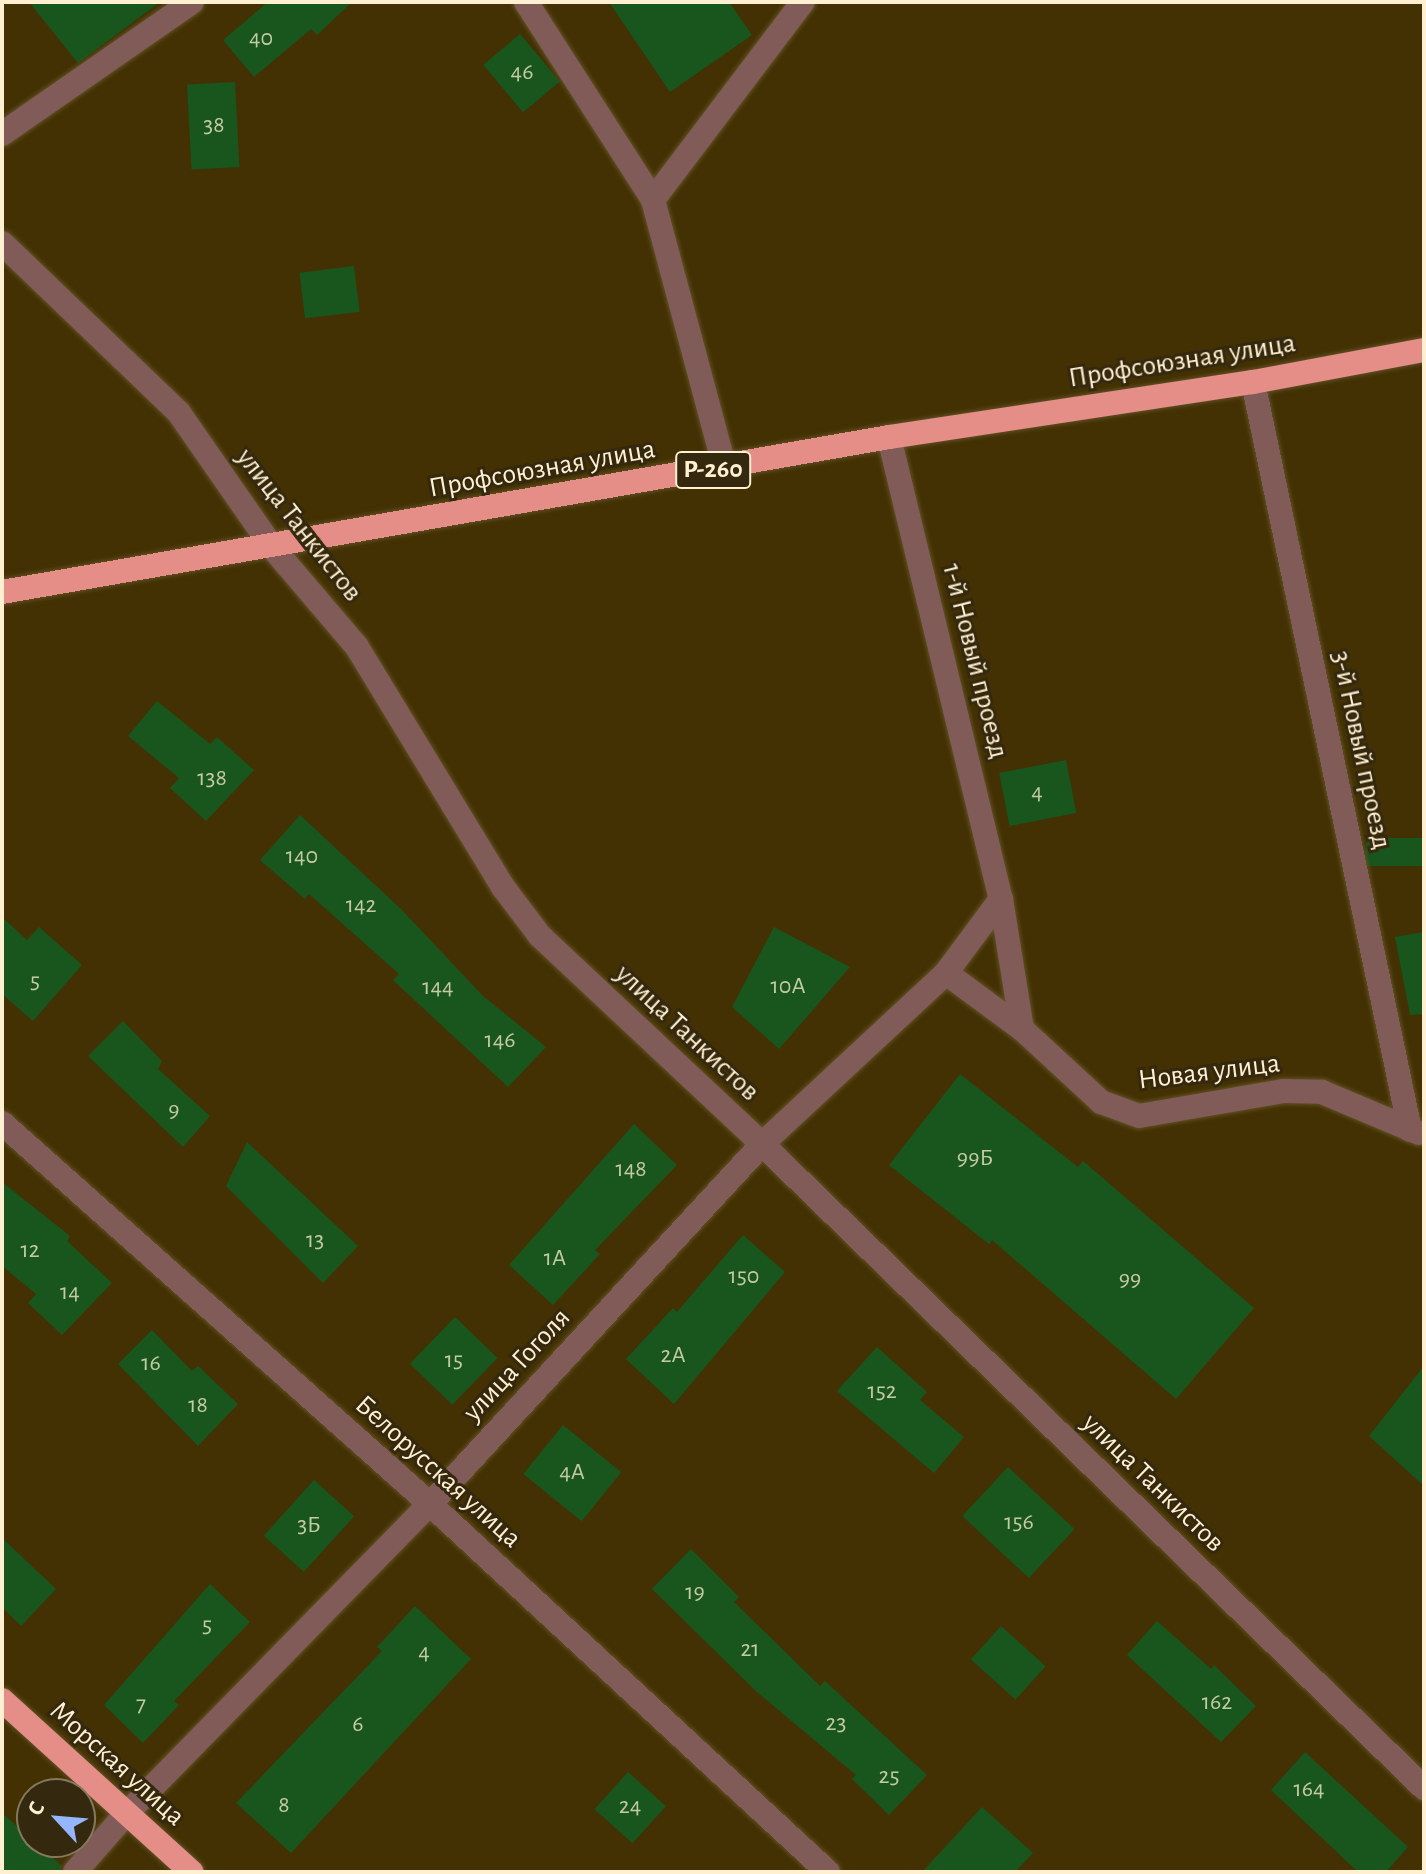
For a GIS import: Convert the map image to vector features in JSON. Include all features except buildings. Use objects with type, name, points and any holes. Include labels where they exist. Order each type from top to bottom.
[{"type":"highway","name":"Профсоюзная улица","points":[[2,592],[889,437],[1253,382],[1424,350]]},
{"type":"highway","name":"Морская улица","points":[[2,1700],[192,1872]]},
{"type":"street","points":[[2,134],[192,2]]},
{"type":"street","points":[[526,2],[653,200],[725,468]]},
{"type":"street","points":[[653,200],[803,2]]},
{"type":"street","name":"улица Танкистов","points":[[2,243],[179,413],[272,547],[357,647],[503,887],[540,936],[762,1144],[1424,1788]]},
{"type":"street","name":"3-й Новый проезд","points":[[1253,382],[1417,1133]]},
{"type":"street","name":"1-й Новый проезд","points":[[889,437],[1001,899]]},
{"type":"street","points":[[1001,899],[1022,1029]]},
{"type":"street","name":"улица Гоголя","points":[[75,1872],[126,1814],[430,1504],[762,1144],[946,973],[1001,899]]},
{"type":"street","name":"Новая улица","points":[[946,973],[1022,1029],[1101,1102],[1139,1116],[1283,1091],[1322,1092],[1417,1133]]},
{"type":"street","name":"Белорусская улица","points":[[2,1123],[430,1504],[828,1872]]}]
